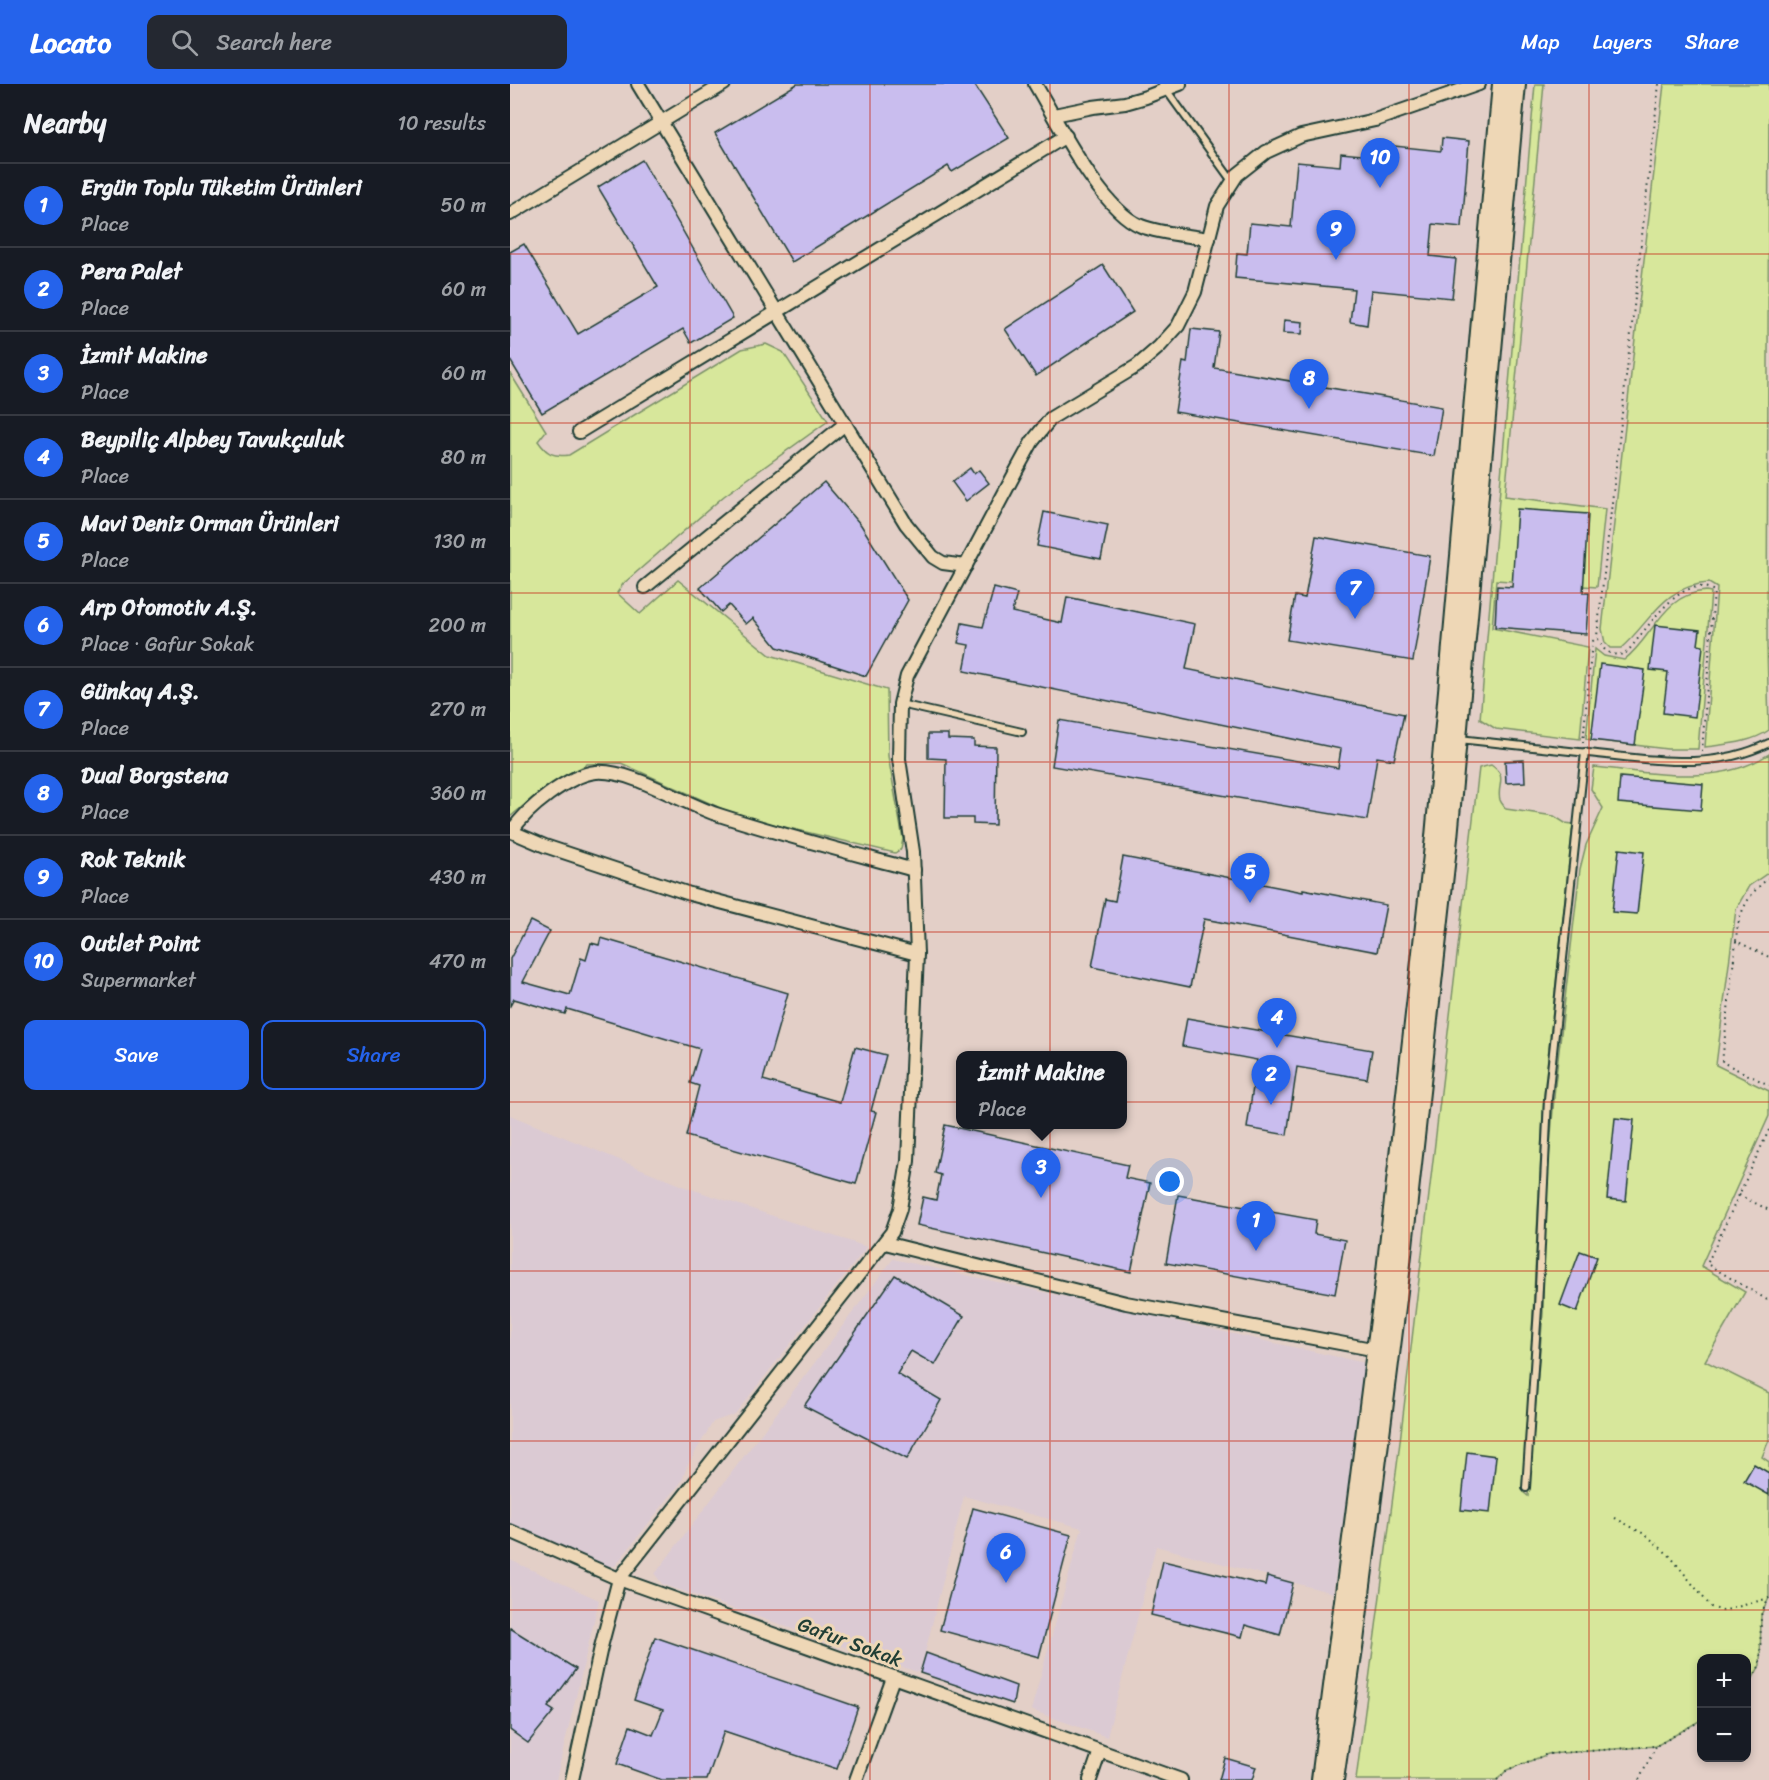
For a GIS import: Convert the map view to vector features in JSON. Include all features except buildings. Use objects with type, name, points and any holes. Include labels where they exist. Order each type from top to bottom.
[{"type":"main road","points":[[1334,1780],[1398,1291],[1449,838],[1450,738],[1502,84]]},
{"type":"main road","points":[[1321,1780],[1377,1350],[1435,837],[1450,738],[1516,84]]},
{"type":"street","points":[[638,84],[906,524],[933,557],[943,563],[966,566]]},
{"type":"street","points":[[510,214],[723,84]]},
{"type":"street","points":[[1035,84],[1103,193],[1118,211],[1129,219],[1155,230],[1209,239]]},
{"type":"street","points":[[1054,115],[1093,106],[1125,103],[1164,87],[1180,84]]},
{"type":"street","points":[[572,1780],[601,1647],[620,1579],[885,1243],[892,1232],[900,1209],[908,1161],[917,954],[914,852],[899,759],[900,704],[907,676],[1014,473],[1032,442],[1051,418],[1137,366],[1178,326],[1195,292],[1217,206],[1237,175],[1266,152],[1301,136],[1375,120],[1479,84]]},
{"type":"street","points":[[579,432],[1066,136]]},
{"type":"street","points":[[645,587],[845,424]]},
{"type":"street","points":[[914,870],[713,813],[622,775],[604,772],[584,775],[566,783],[528,811],[511,831],[544,846],[690,894],[917,954]]},
{"type":"street","points":[[885,1243],[1126,1303],[1377,1350]]},
{"type":"street","name":"Gafur Sokak","points":[[510,1531],[620,1579],[1181,1780]]},
{"type":"street","points":[[856,1780],[893,1678]]},
{"type":"street","points":[[1090,1780],[1100,1751]]},
{"type":"lane","points":[[1164,87],[1232,181]]},
{"type":"lane","points":[[900,704],[1022,732]]},
{"type":"lane","points":[[1450,738],[1659,760],[1701,761],[1734,756],[1769,743]]},
{"type":"lane","points":[[1526,1488],[1538,1308],[1548,1098],[1583,752]]},
{"type":"path","points":[[1659,84],[1597,636],[1607,653],[1616,656],[1625,654],[1675,597],[1688,590],[1699,588],[1709,588],[1714,591],[1701,761]]},
{"type":"path","points":[[1583,752],[1591,652],[1593,641],[1597,636]]},
{"type":"path","points":[[1769,878],[1754,891],[1746,903],[1737,929],[1722,1062],[1769,1085]]},
{"type":"path","points":[[1736,942],[1769,957]]},
{"type":"path","points":[[1769,1130],[1707,1264],[1769,1301]]},
{"type":"path","points":[[1739,1195],[1769,1210]]},
{"type":"path","points":[[1615,1518],[1646,1535],[1670,1556],[1711,1607],[1723,1611],[1769,1598]]},
{"type":"path","points":[[1751,1680],[1760,1665],[1761,1615],[1769,1598]]},
{"type":"path","points":[[1497,1780],[1507,1770],[1548,1754],[1656,1746],[1697,1721]]},
{"type":"path","points":[[1639,1780],[1656,1746]]},
{"type":"shaded area","points":[[510,1115],[688,1188],[867,1247],[735,1414],[713,1422],[687,1466],[682,1481],[615,1566],[599,1566],[510,1525]]},
{"type":"shaded area","points":[[893,1259],[1365,1363],[1333,1593],[1156,1546],[1107,1737],[1031,1710],[1082,1528],[964,1496],[920,1673],[662,1584],[655,1574]]},
{"type":"shaded area","points":[[510,1560],[599,1600],[556,1780],[510,1780]]},
{"type":"green space","points":[[1535,84],[1544,84],[1505,496],[1605,509],[1597,587],[1496,580],[1492,628],[1588,647],[1580,739],[1496,729],[1480,719]]},
{"type":"green space","points":[[1664,84],[1769,84],[1767,645],[1769,730],[1746,740],[1705,747],[1717,588],[1709,583],[1680,591],[1659,606],[1621,648],[1610,648],[1605,643],[1602,629]]},
{"type":"green space","points":[[766,344],[783,352],[828,421],[724,496],[623,584],[617,593],[640,614],[678,580],[770,655],[887,690],[888,756],[903,839],[901,849],[895,853],[738,816],[621,763],[587,764],[537,794],[510,817],[510,373],[546,431],[538,441],[551,454],[569,455],[742,349]]},
{"type":"green space","points":[[1711,592],[1698,749],[1667,749],[1586,739],[1595,649],[1604,656],[1624,660],[1669,608],[1691,594]]},
{"type":"green space","points":[[1769,754],[1769,872],[1749,886],[1736,909],[1716,1065],[1769,1091],[1769,1116],[1701,1266],[1745,1292],[1705,1361],[1769,1393],[1769,1440],[1762,1457],[1769,1462],[1769,1598],[1761,1615],[1760,1665],[1751,1682],[1751,1654],[1697,1654],[1697,1722],[1656,1746],[1548,1754],[1507,1770],[1497,1780],[1356,1780],[1399,1450],[1479,768],[1491,765],[1499,773],[1501,777],[1499,795],[1506,809],[1554,816],[1565,823],[1573,824],[1544,1095],[1524,1493],[1528,1496],[1543,1313],[1544,1221],[1555,1085],[1580,869],[1586,845],[1603,808],[1591,789],[1594,767],[1683,775],[1728,771],[1749,765]]},
{"type":"place","name":"Outlet Point","points":[[1380,188]]},
{"type":"place","name":"Rok Teknik","points":[[1336,260]]},
{"type":"place","name":"Dual Borgstena","points":[[1309,409]]},
{"type":"place","name":"Günkay A.Ş.","points":[[1355,619]]},
{"type":"place","name":"Mavi Deniz Orman Ürünleri","points":[[1250,903]]},
{"type":"place","name":"Beypiliç Alpbey Tavukçuluk","points":[[1277,1048]]},
{"type":"place","name":"Pera Palet","points":[[1271,1105]]},
{"type":"place","name":"İzmit Makine","points":[[1041,1198]]},
{"type":"place","name":"Ergün Toplu Tüketim Ürünleri","points":[[1256,1251]]},
{"type":"place","name":"Arp Otomotiv A.Ş.","points":[[1006,1583]]}]
